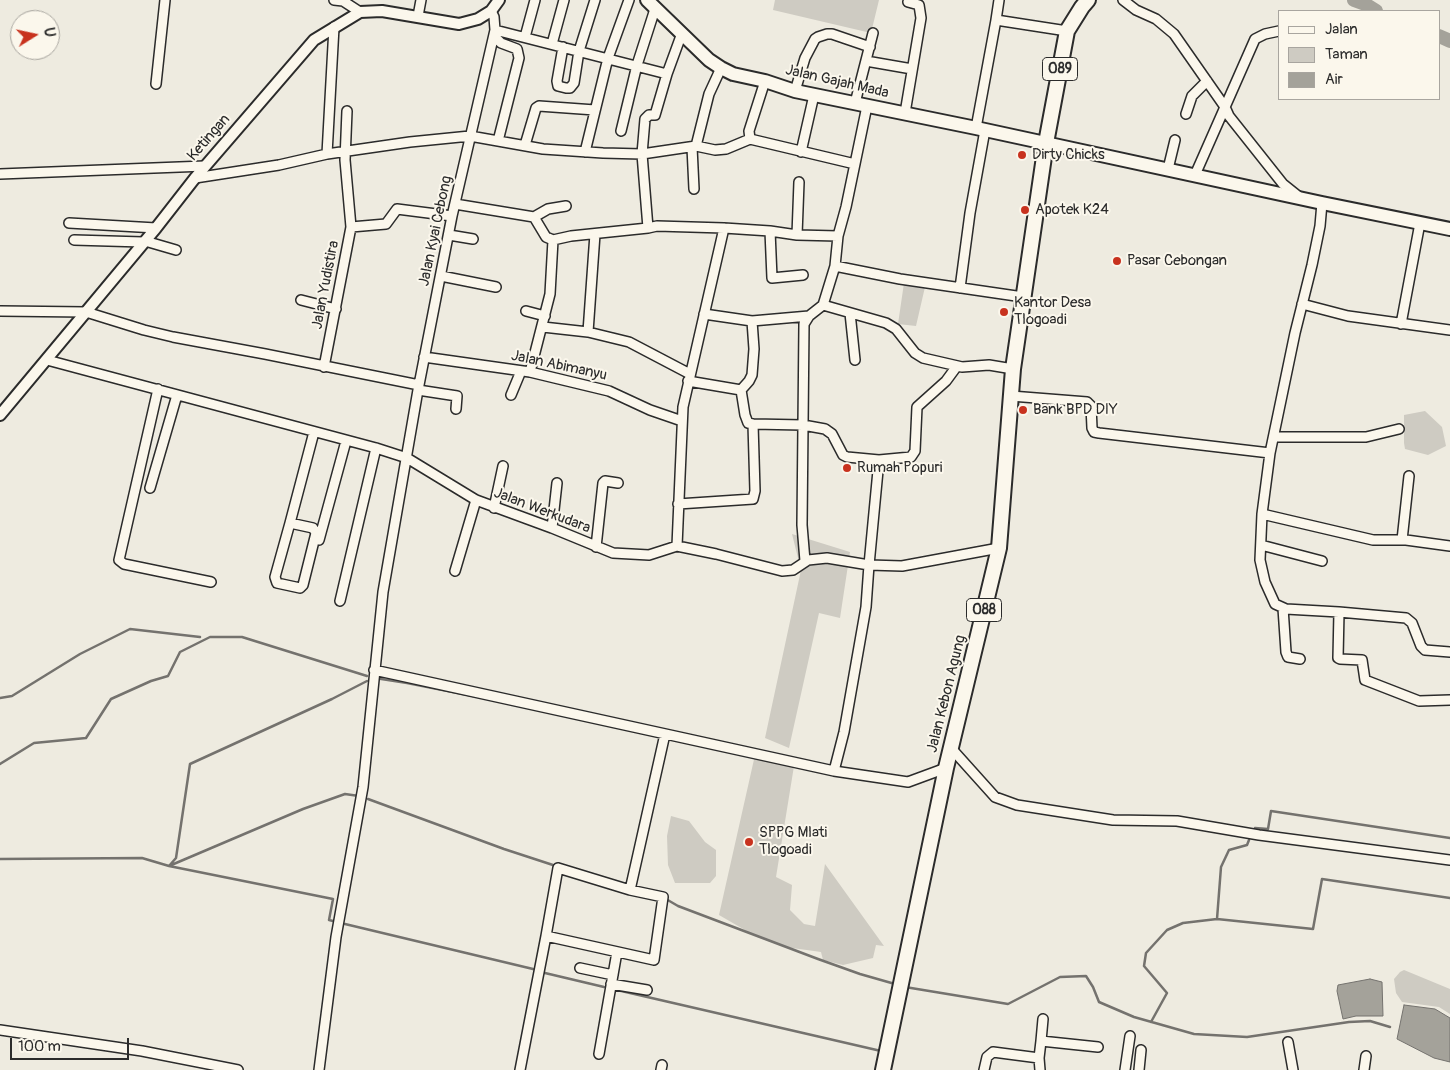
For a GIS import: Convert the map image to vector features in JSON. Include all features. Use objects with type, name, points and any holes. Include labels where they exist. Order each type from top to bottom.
[{"type":"main road","name":"089","points":[[1046,143],[1068,31],[1082,6],[1088,0]]},
{"type":"main road","name":"Jalan Gajah Mada","points":[[651,4],[709,60],[721,68],[733,74],[765,81],[795,92],[905,113],[1450,229]]},
{"type":"main road","name":"Jalan Kebon Agung","points":[[882,1070],[946,768],[999,548],[1014,369],[1046,143]]},
{"type":"street","points":[[156,84],[165,0]]},
{"type":"street","points":[[334,0],[343,1],[360,12]]},
{"type":"street","points":[[418,16],[421,0]]},
{"type":"street","points":[[492,12],[499,0]]},
{"type":"street","points":[[525,37],[535,0]]},
{"type":"street","points":[[552,44],[564,0]]},
{"type":"street","points":[[563,46],[557,81],[558,86],[570,88],[574,83],[579,50],[595,0]]},
{"type":"street","points":[[585,152],[608,58],[629,0]]},
{"type":"street","points":[[960,288],[980,129],[999,0]]},
{"type":"street","points":[[1123,0],[1136,10],[1156,18],[1174,34],[1225,107],[1229,116],[1283,184],[1298,197]]},
{"type":"street","points":[[905,113],[921,11],[918,4],[908,2]]},
{"type":"street","points":[[621,131],[651,4]]},
{"type":"street","name":"Ketingan","points":[[0,415],[156,228],[205,166],[314,40],[360,12],[382,11],[459,24],[492,12]]},
{"type":"street","name":"Jalan Kyai Cebong","points":[[319,1070],[336,937],[363,787],[383,592],[424,357],[452,216],[494,33],[494,17],[492,12]]},
{"type":"street","points":[[996,20],[1068,31]]},
{"type":"street","points":[[327,154],[334,27]]},
{"type":"street","points":[[1195,175],[1255,39],[1278,30]]},
{"type":"street","points":[[494,33],[525,37],[563,46],[667,74]]},
{"type":"street","points":[[494,33],[501,43],[516,49],[519,58],[498,141]]},
{"type":"street","points":[[648,228],[642,154],[645,119],[649,115],[655,115],[682,33]]},
{"type":"street","points":[[805,561],[802,525],[804,324],[809,316],[823,305],[835,266],[838,236],[855,164],[866,61],[873,33]]},
{"type":"street","points":[[795,92],[805,58],[818,37],[832,34],[870,47]]},
{"type":"street","points":[[866,61],[912,69]]},
{"type":"street","points":[[694,189],[694,146],[709,94],[721,68]]},
{"type":"street","points":[[750,139],[749,131],[765,81]]},
{"type":"street","points":[[1186,114],[1192,96],[1207,81]]},
{"type":"street","points":[[800,152],[814,95]]},
{"type":"street","points":[[525,145],[536,108],[539,106],[595,110]]},
{"type":"street","points":[[347,111],[345,152],[351,227]]},
{"type":"street","points":[[195,178],[279,165],[327,154],[410,142],[470,136],[543,149],[642,154],[694,146],[715,150],[726,149],[750,139],[855,164]]},
{"type":"street","points":[[1168,169],[1175,140]]},
{"type":"street","points":[[0,174],[205,166]]},
{"type":"street","points":[[797,235],[799,182]]},
{"type":"street","points":[[1322,203],[1320,226],[1270,453],[1262,514],[1260,560],[1265,582],[1275,604],[1283,608],[1406,618],[1412,623],[1421,646],[1425,650],[1450,652]]},
{"type":"street","points":[[455,204],[534,217],[548,209],[566,206]]},
{"type":"street","name":"Jalan Yudistira","points":[[324,367],[351,227],[386,224],[397,209],[452,216]]},
{"type":"street","points":[[534,217],[546,237],[553,240],[571,236],[657,226],[724,228],[797,235],[838,236]]},
{"type":"street","points":[[69,223],[156,228]]},
{"type":"street","points":[[1400,324],[1420,223]]},
{"type":"street","points":[[724,228],[683,407],[677,546],[782,571],[793,570],[805,561],[827,558],[869,565],[902,566],[999,548]]},
{"type":"street","points":[[770,231],[772,278],[803,275]]},
{"type":"street","points":[[588,332],[594,234]]},
{"type":"street","points":[[449,235],[473,239]]},
{"type":"street","points":[[74,240],[144,242],[176,250]]},
{"type":"street","points":[[511,395],[526,371],[543,327],[550,294],[553,240]]},
{"type":"street","points":[[835,266],[900,280],[1023,297]]},
{"type":"street","points":[[441,276],[496,287]]},
{"type":"street","points":[[301,300],[336,309]]},
{"type":"street","points":[[1302,304],[1348,316],[1450,330]]},
{"type":"street","points":[[823,305],[886,323],[896,329],[915,353],[923,358],[957,366],[989,365],[1014,369]]},
{"type":"street","points":[[0,311],[86,312],[164,335],[265,354],[458,396],[456,408]]},
{"type":"street","points":[[526,311],[545,316]]},
{"type":"street","points":[[850,313],[855,360]]},
{"type":"street","points":[[704,314],[752,321],[809,316]]},
{"type":"street","points":[[741,390],[749,382],[752,375],[754,349],[752,321]]},
{"type":"street","points":[[543,327],[588,332],[636,345],[689,378],[741,390]]},
{"type":"street","name":"Jalan Abimanyu","points":[[424,357],[526,371],[609,391],[650,410],[682,421]]},
{"type":"street","name":"Jalan Werkudara","points":[[47,360],[376,448],[407,458],[476,500],[613,553],[649,556],[677,546]]},
{"type":"street","points":[[741,390],[748,423],[803,425],[829,431],[840,451],[847,457],[879,460],[911,456],[915,451],[917,407],[946,381],[957,366]]},
{"type":"street","points":[[158,390],[119,560],[124,564],[211,582]]},
{"type":"street","points":[[150,488],[177,394]]},
{"type":"street","points":[[1011,396],[1087,402],[1091,406],[1092,428],[1094,432],[1270,453]]},
{"type":"street","points":[[678,504],[753,499],[755,491],[752,424]]},
{"type":"street","points":[[1274,437],[1366,437],[1399,429]]},
{"type":"street","points":[[290,522],[313,528],[316,531],[313,550],[303,585],[300,588],[277,583],[275,580],[290,522],[314,432]]},
{"type":"street","points":[[306,589],[346,441]]},
{"type":"street","points":[[340,601],[376,448]]},
{"type":"street","points":[[834,771],[844,732],[866,607],[879,460]]},
{"type":"street","points":[[494,508],[503,466]]},
{"type":"street","points":[[1402,540],[1409,476]]},
{"type":"street","points":[[596,546],[603,483],[605,481],[618,483]]},
{"type":"street","points":[[552,528],[557,483]]},
{"type":"street","points":[[455,571],[476,500]]},
{"type":"street","points":[[1262,514],[1373,540],[1402,540],[1450,546]]},
{"type":"street","points":[[1261,545],[1322,561]]},
{"type":"street","points":[[1283,608],[1286,652],[1288,657],[1300,659]]},
{"type":"street","points":[[1339,612],[1338,658],[1362,660],[1365,680],[1419,701],[1450,700]]},
{"type":"street","points":[[374,670],[834,771],[908,782],[946,768]]},
{"type":"street","points":[[630,890],[665,734]]},
{"type":"street","points":[[951,748],[995,797],[1017,804],[1112,820],[1177,821],[1259,836],[1450,860]]},
{"type":"street","points":[[520,1070],[558,868],[630,890],[663,897],[654,960],[546,936]]},
{"type":"street","points":[[599,1054],[617,952]]},
{"type":"street","points":[[580,968],[647,990]]},
{"type":"street","points":[[1040,1070],[1039,1058],[1043,1019]]},
{"type":"street","points":[[0,1030],[142,1051],[238,1070]]},
{"type":"street","points":[[1125,1070],[1130,1036]]},
{"type":"street","points":[[1041,1041],[1098,1047]]},
{"type":"street","points":[[1288,1042],[1293,1070]]},
{"type":"street","points":[[1139,1070],[1141,1050]]},
{"type":"street","points":[[984,1070],[988,1057],[993,1052],[1039,1058]]},
{"type":"street","points":[[1364,1070],[1366,1056]]},
{"type":"green space","points":[[775,0],[879,0],[871,33],[773,10]]},
{"type":"green space","points":[[904,283],[925,287],[916,326],[898,324]]},
{"type":"green space","points":[[1425,411],[1442,427],[1446,446],[1428,455],[1405,449],[1404,443],[1404,415]]},
{"type":"green space","points":[[792,534],[850,552],[840,618],[819,613],[789,748],[765,738],[801,570]]},
{"type":"green space","points":[[755,755],[794,766],[776,877],[792,885],[790,910],[804,924],[815,926],[825,864],[884,946],[876,945],[873,958],[843,965],[823,960],[821,952],[785,947],[757,937],[719,915]]},
{"type":"green space","points":[[671,816],[689,821],[705,842],[716,850],[716,876],[710,883],[675,883],[668,865],[667,836]]},
{"type":"green space","points":[[1404,970],[1450,989],[1450,1014],[1439,1007],[1402,1002],[1396,993],[1394,979]]},
{"type":"water","points":[[1370,979],[1382,982],[1383,1016],[1356,1016],[1343,1019],[1337,991],[1338,985]]},
{"type":"water","points":[[1404,1005],[1435,1009],[1450,1018],[1450,1062],[1434,1058],[1397,1039]]},
{"type":"waterway","points":[[1354,0],[1374,10]]},
{"type":"waterway","points":[[1440,36],[1450,41]]},
{"type":"waterway","points":[[0,698],[12,696],[80,654],[130,629],[200,637]]},
{"type":"waterway","points":[[0,764],[34,743],[86,738],[111,699],[151,681],[168,676],[180,652],[210,637],[242,637],[367,676]]},
{"type":"waterway","points":[[375,678],[473,696]]},
{"type":"waterway","points":[[333,921],[329,920],[333,899],[169,866],[176,858],[190,764],[367,681]]},
{"type":"waterway","points":[[0,859],[142,858],[169,866],[303,809],[345,794],[359,796]]},
{"type":"waterway","points":[[368,799],[556,866]]},
{"type":"waterway","points":[[1255,828],[1268,829],[1271,811],[1450,838]]},
{"type":"waterway","points":[[1151,1022],[1167,993],[1144,966],[1146,953],[1167,930],[1183,923],[1217,919],[1221,867],[1229,850],[1247,845],[1249,840]]},
{"type":"waterway","points":[[1217,919],[1313,929],[1322,879],[1450,898]]},
{"type":"waterway","points":[[666,899],[678,906],[818,959],[895,984]]},
{"type":"waterway","points":[[345,924],[533,969]]},
{"type":"waterway","points":[[545,973],[604,987]]},
{"type":"waterway","points":[[905,987],[1008,1004],[1060,977],[1086,976],[1099,1002],[1134,1017],[1194,1034],[1247,1037],[1349,1022],[1370,1021],[1390,1027]]},
{"type":"waterway","points":[[617,990],[881,1051]]},
{"type":"place","name":"Dirty Chicks","points":[[1022,155]]},
{"type":"place","name":"Apotek K24","points":[[1025,210]]},
{"type":"place","name":"Pasar Cebongan","points":[[1117,261]]},
{"type":"place","name":"Kantor Desa Tlogoadi","points":[[1004,312]]},
{"type":"place","name":"Bank BPD DIY","points":[[1023,410]]},
{"type":"place","name":"Rumah Popuri","points":[[847,468]]},
{"type":"place","name":"SPPG Mlati Tlogoadi","points":[[749,842]]}]
